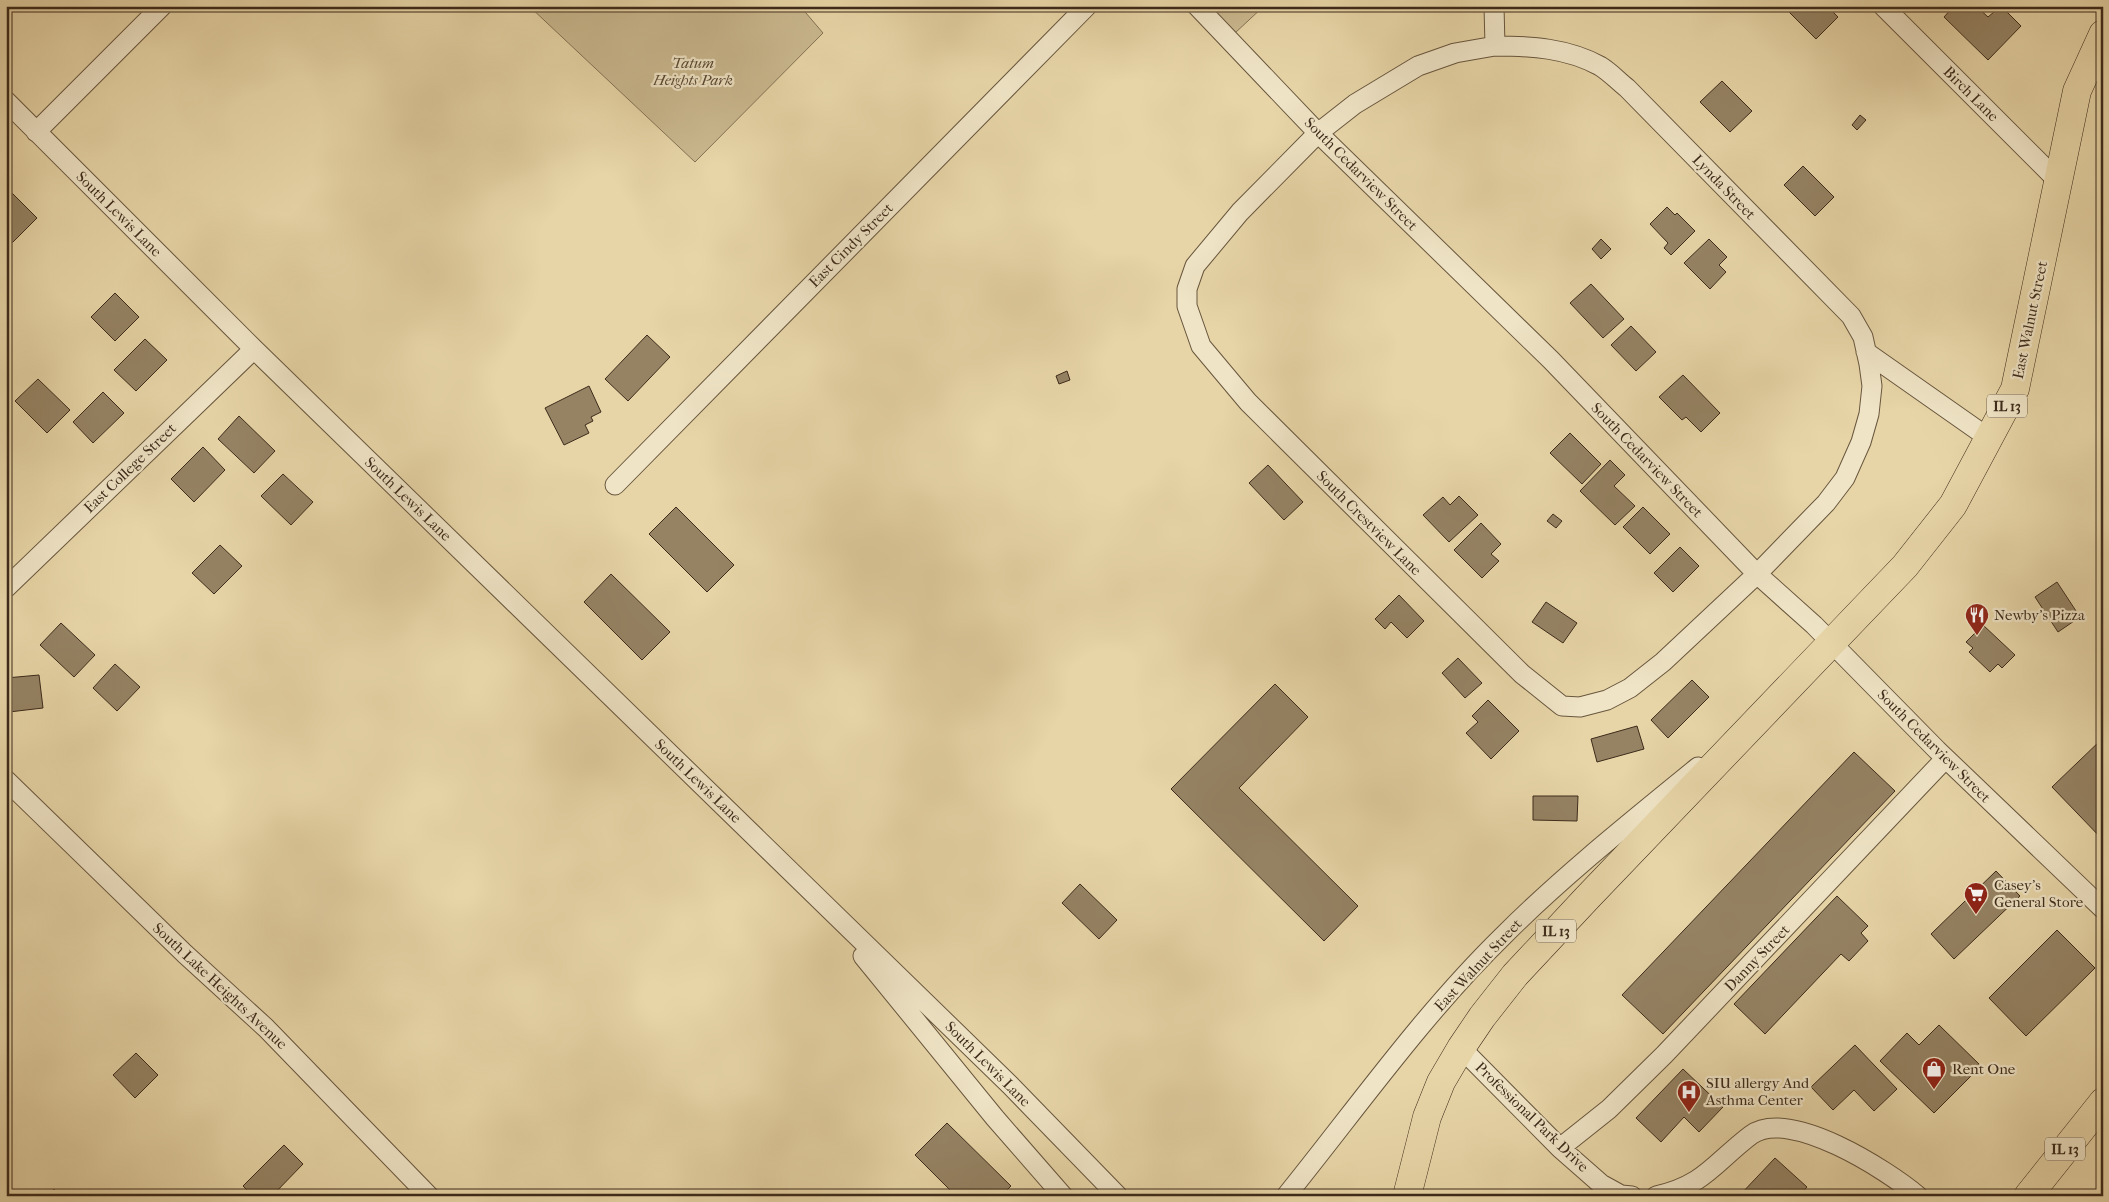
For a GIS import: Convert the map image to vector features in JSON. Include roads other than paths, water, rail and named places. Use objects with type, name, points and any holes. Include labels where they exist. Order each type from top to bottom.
[{"type":"highway","name":"East Walnut Street","points":[[1407,1196],[1427,1117],[1441,1082],[1461,1048],[1516,975],[1905,566],[1936,530],[1953,505],[1990,439],[2015,389],[2078,91],[2103,34]]},
{"type":"highway","name":"IL 13","points":[[2028,1196],[2103,1102]]},
{"type":"street","points":[[36,132],[162,6]]},
{"type":"street","name":"East Cindy Street","points":[[615,485],[1087,6]]},
{"type":"street","name":"South Cedarview Street","points":[[1197,6],[1318,133],[1550,360],[1757,574],[1832,643],[1945,759],[2103,909]]},
{"type":"street","points":[[1494,6],[1495,46]]},
{"type":"street","name":"Birch Lane","points":[[1883,6],[2059,182]]},
{"type":"street","name":"Lynda Street","points":[[1318,133],[1355,104],[1418,66],[1455,53],[1495,46],[1536,46],[1570,55],[1600,66],[1627,88],[1851,316],[1863,337],[1872,386],[1869,414],[1861,442],[1845,478],[1826,503],[1757,574]]},
{"type":"street","name":"South Lewis Lane","points":[[6,101],[254,349],[1010,1085],[1118,1196]]},
{"type":"street","name":"South Crestview Lane","points":[[1318,133],[1240,212],[1195,266],[1188,289],[1187,306],[1201,346],[1248,402],[1522,674],[1562,706],[1586,706],[1606,700],[1630,688],[1663,662],[1757,574]]},
{"type":"street","name":"East College Street","points":[[6,588],[254,349]]},
{"type":"street","points":[[1866,352],[1990,439]]},
{"type":"street","name":"East Walnut Street","points":[[1286,1196],[1418,1029],[1503,935],[1554,888],[1770,708]]},
{"type":"street","name":"Danny Street","points":[[1560,1148],[1609,1109],[1664,1056],[1945,759]]},
{"type":"street","name":"South Lake Heights Avenue","points":[[6,780],[185,954],[266,1028],[430,1196]]},
{"type":"street","name":"South Lewis Lane","points":[[812,893],[988,1111],[1063,1196]]},
{"type":"street","name":"Professional Park Drive","points":[[1461,1048],[1560,1148],[1602,1184],[1621,1195],[1632,1196]]},
{"type":"street","points":[[1656,1196],[1677,1191],[1699,1180],[1752,1134],[1769,1128],[1782,1128],[1821,1139],[1863,1158],[1918,1196]]},
{"type":"place","name":"Newby's Pizza","points":[[1977,636]]},
{"type":"place","name":"Casey's General Store","points":[[1976,915]]},
{"type":"place","name":"Rent One","points":[[1934,1090]]},
{"type":"place","name":"SIU allergy And Asthma Center","points":[[1689,1113]]},
{"type":"park label","name":"Tatum Heights Park","points":[[693,72]]}]
